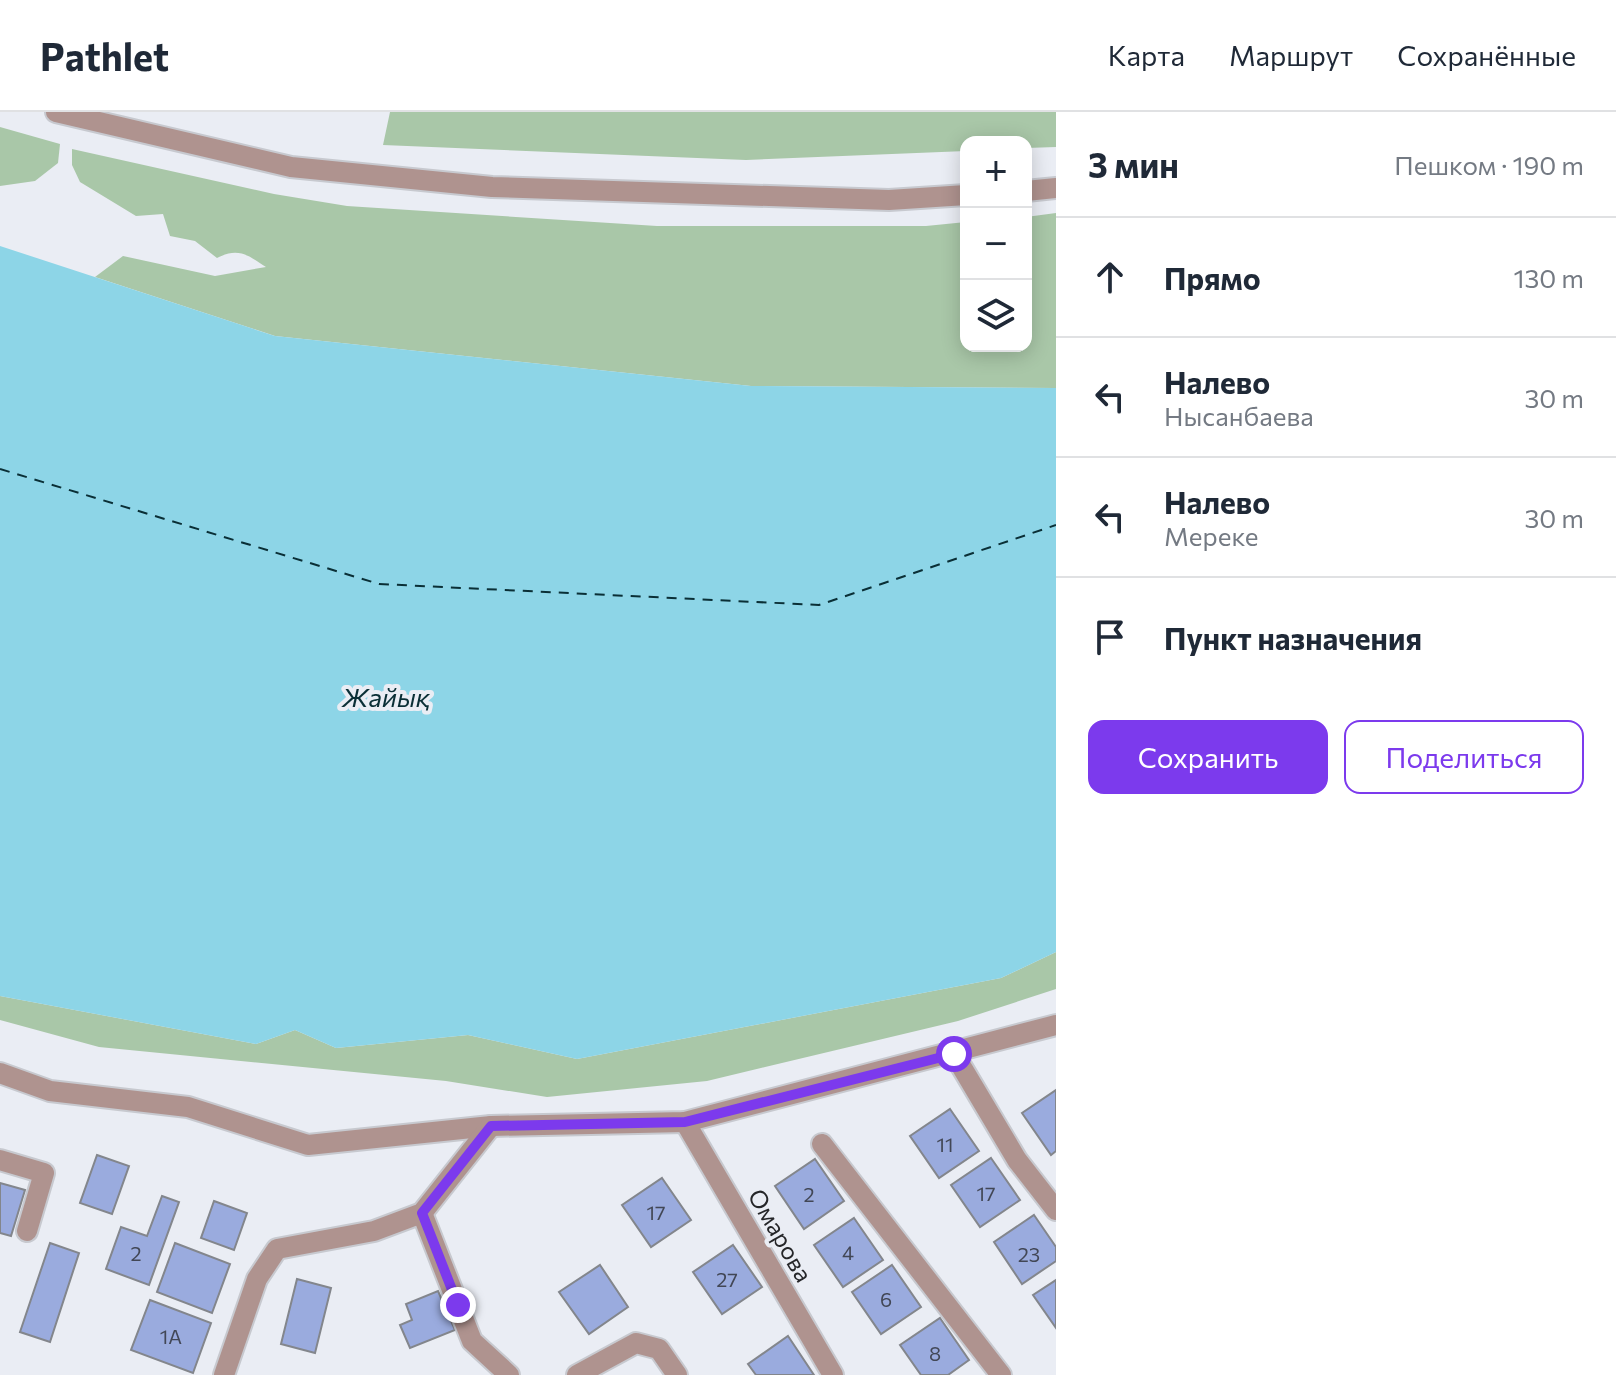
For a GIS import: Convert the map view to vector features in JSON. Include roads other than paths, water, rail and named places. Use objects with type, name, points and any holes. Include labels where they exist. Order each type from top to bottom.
[{"type":"street","points":[[56,112],[291,167],[476,186],[889,200],[960,195]]},
{"type":"street","points":[[1032,190],[1056,188]]},
{"type":"street","points":[[0,1073],[50,1091],[188,1107],[308,1145],[491,1126],[685,1122],[1056,1025]]},
{"type":"street","points":[[954,1054],[1017,1160],[1056,1210]]},
{"type":"street","name":"Омарова","points":[[685,1122],[833,1375]]},
{"type":"street","points":[[224,1375],[257,1279],[277,1249],[374,1231],[422,1213],[491,1126]]},
{"type":"street","points":[[822,1144],[1001,1375]]},
{"type":"street","points":[[0,1160],[44,1173],[27,1231]]},
{"type":"street","points":[[422,1213],[472,1341],[509,1375]]},
{"type":"street","points":[[577,1375],[636,1343],[659,1349],[677,1375]]},
{"type":"water","name":"Жайық","points":[[0,246],[275,336],[751,386],[1056,388],[1056,952],[1001,978],[577,1059],[468,1035],[336,1048],[295,1030],[256,1044],[0,996]]}]
